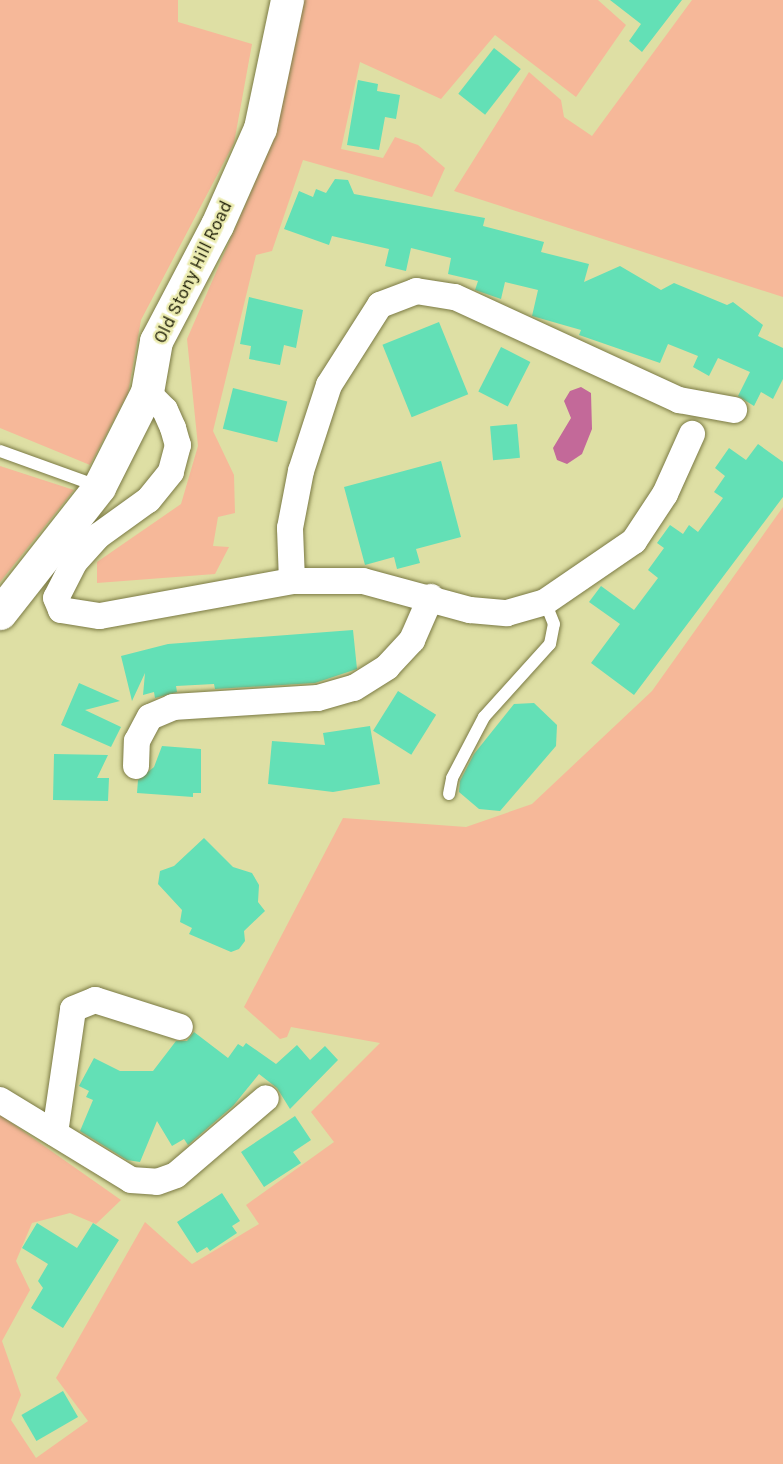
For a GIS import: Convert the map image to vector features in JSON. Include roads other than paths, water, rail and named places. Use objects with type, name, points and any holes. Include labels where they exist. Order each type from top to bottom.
[{"type":"street","name":"Old Stony Hill Road","points":[[0,613],[99,487],[147,392],[156,341],[217,225],[260,128],[287,0]]},
{"type":"street","points":[[292,581],[290,528],[301,471],[329,385],[357,334],[380,305],[416,291],[455,297],[679,400],[734,410]]},
{"type":"street","points":[[147,392],[165,410],[173,428],[178,445],[171,472],[148,500],[98,536],[74,563],[56,598],[62,610],[100,616],[292,581],[363,581],[430,597],[470,610],[507,613],[545,602],[634,541],[665,494],[692,434]]},
{"type":"street","points":[[136,766],[137,741],[150,717],[173,707],[318,698],[354,688],[387,667],[412,640],[430,597]]},
{"type":"street","points":[[55,1133],[73,1009],[95,1000],[180,1027]]},
{"type":"street","points":[[0,1100],[131,1180],[157,1182],[176,1175],[266,1098]]},
{"type":"lane","points":[[0,451],[99,487]]},
{"type":"lane","points":[[448,794],[452,778],[484,717],[550,644],[554,624],[545,602]]}]
